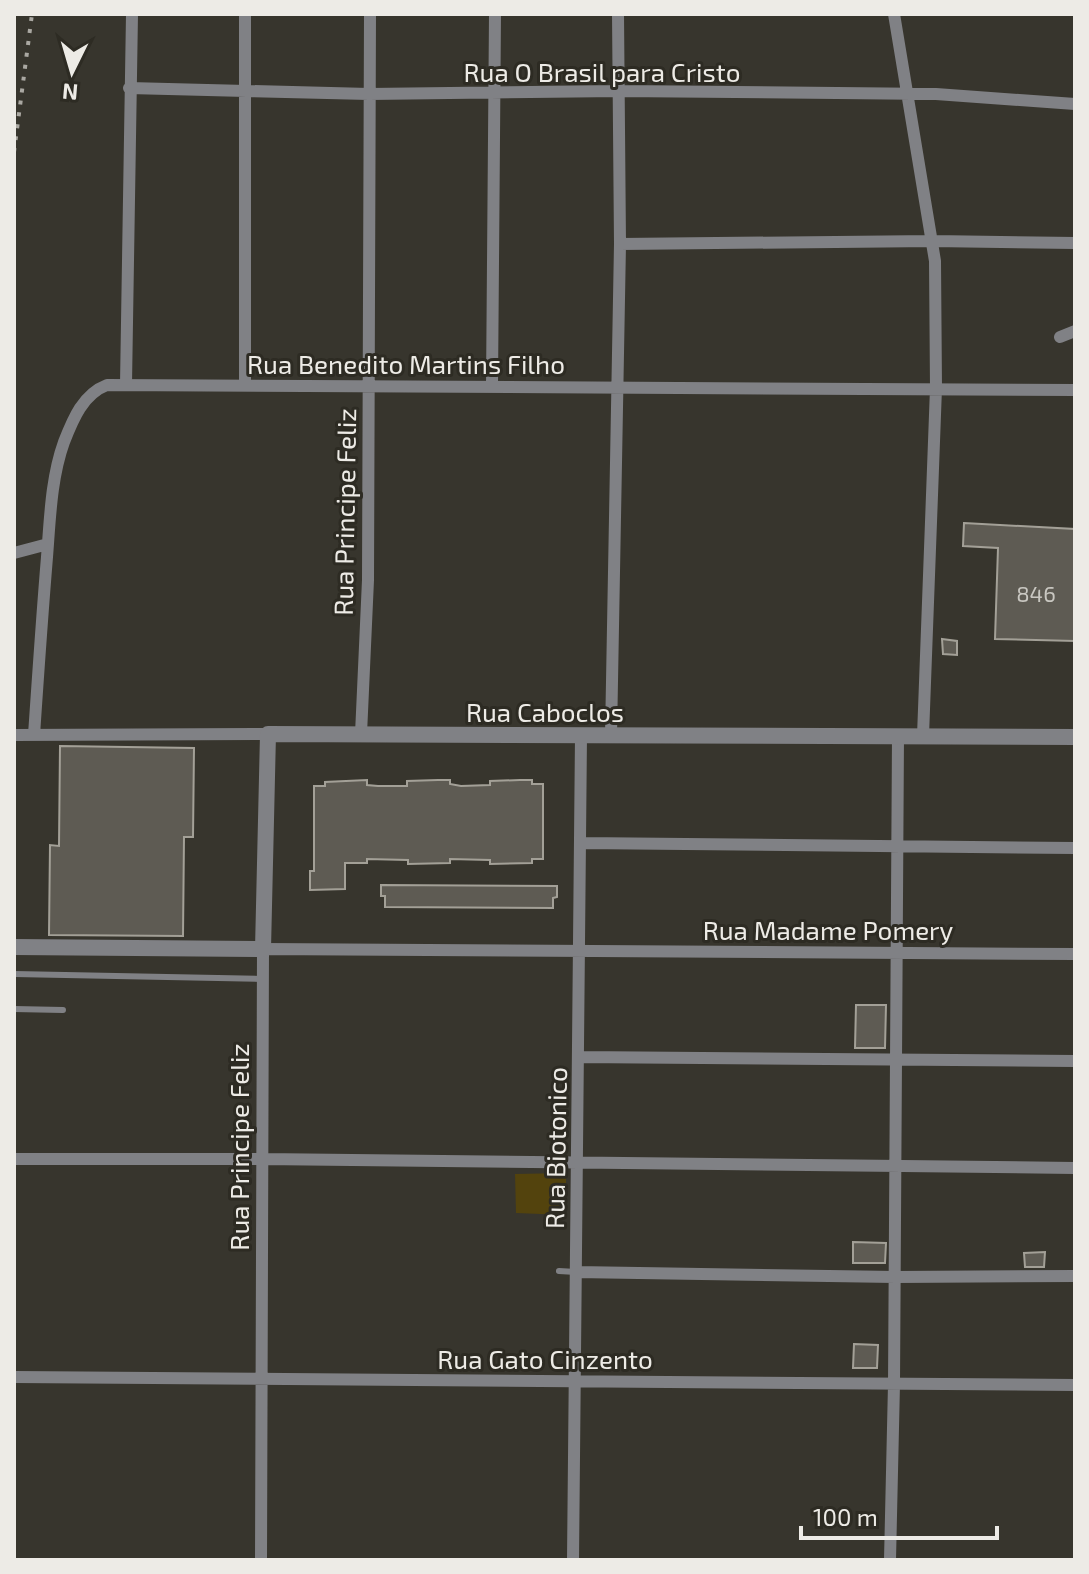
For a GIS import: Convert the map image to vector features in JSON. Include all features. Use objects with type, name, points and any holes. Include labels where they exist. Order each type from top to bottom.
[{"type":"street","points":[[126,384],[132,14]]},
{"type":"street","points":[[245,14],[245,385]]},
{"type":"street","name":"Rua Principe Feliz","points":[[361,734],[368,580],[370,14]]},
{"type":"street","points":[[492,386],[495,14]]},
{"type":"street","points":[[611,736],[620,244],[618,14]]},
{"type":"street","points":[[894,14],[933,241],[936,388],[923,736]]},
{"type":"street","name":"Rua O Brasil para Cristo","points":[[129,88],[369,94],[619,91],[967,94],[1075,104]]},
{"type":"street","points":[[620,244],[1075,243]]},
{"type":"street","points":[[1060,337],[1075,331]]},
{"type":"street","name":"Rua Benedito Martins Filho","points":[[34,735],[56,472],[78,411],[90,394],[107,385],[617,385],[1075,390]]},
{"type":"street","points":[[14,553],[48,544]]},
{"type":"street","name":"Rua Principe Feliz","points":[[261,1560],[263,949],[268,734]]},
{"type":"street","name":"Rua Caboclos","points":[[14,735],[1075,737]]},
{"type":"street","name":"Rua Biotonico","points":[[573,1560],[581,736]]},
{"type":"street","points":[[890,1560],[898,736]]},
{"type":"street","points":[[581,843],[1075,848]]},
{"type":"street","points":[[14,947],[263,949]]},
{"type":"street","name":"Rua Madame Pomery","points":[[263,949],[1075,954]]},
{"type":"street","points":[[578,1057],[1075,1061]]},
{"type":"street","points":[[14,1159],[1075,1168]]},
{"type":"street","points":[[576,1272],[895,1277],[1075,1276]]},
{"type":"street","name":"Rua Gato Cinzento","points":[[14,1377],[1075,1385]]},
{"type":"lane","points":[[14,974],[263,979]]},
{"type":"lane","points":[[14,1009],[63,1010]]},
{"type":"lane","points":[[559,1271],[576,1272]]},
{"type":"shaded area","points":[[566,1173],[566,1215],[516,1213],[515,1174]]},
{"type":"building","points":[[964,523],[1075,529],[1075,641],[995,639],[998,548],[963,546]]},
{"type":"building","points":[[942,639],[957,641],[957,655],[943,654]]},
{"type":"building","points":[[60,746],[194,748],[193,837],[184,837],[183,936],[49,935],[50,845],[59,846]]},
{"type":"building","points":[[367,780],[367,785],[378,786],[407,786],[407,781],[438,780],[450,780],[450,784],[461,786],[520,780],[543,784],[543,859],[532,859],[532,863],[490,864],[490,860],[450,859],[450,863],[408,864],[408,860],[367,859],[367,863],[345,863],[345,889],[310,890],[310,871],[314,871],[314,786],[325,786],[325,782]]},
{"type":"building","points":[[381,885],[557,886],[557,897],[553,898],[553,908],[385,907]]},
{"type":"building","points":[[856,1005],[886,1005],[885,1048],[855,1048]]},
{"type":"building","points":[[853,1242],[886,1243],[885,1263],[853,1263]]},
{"type":"building","points":[[1045,1252],[1044,1267],[1025,1267],[1024,1253]]},
{"type":"building","points":[[854,1344],[878,1345],[877,1368],[853,1368]]},
{"type":"railway","points":[[14,152],[32,14]]}]
